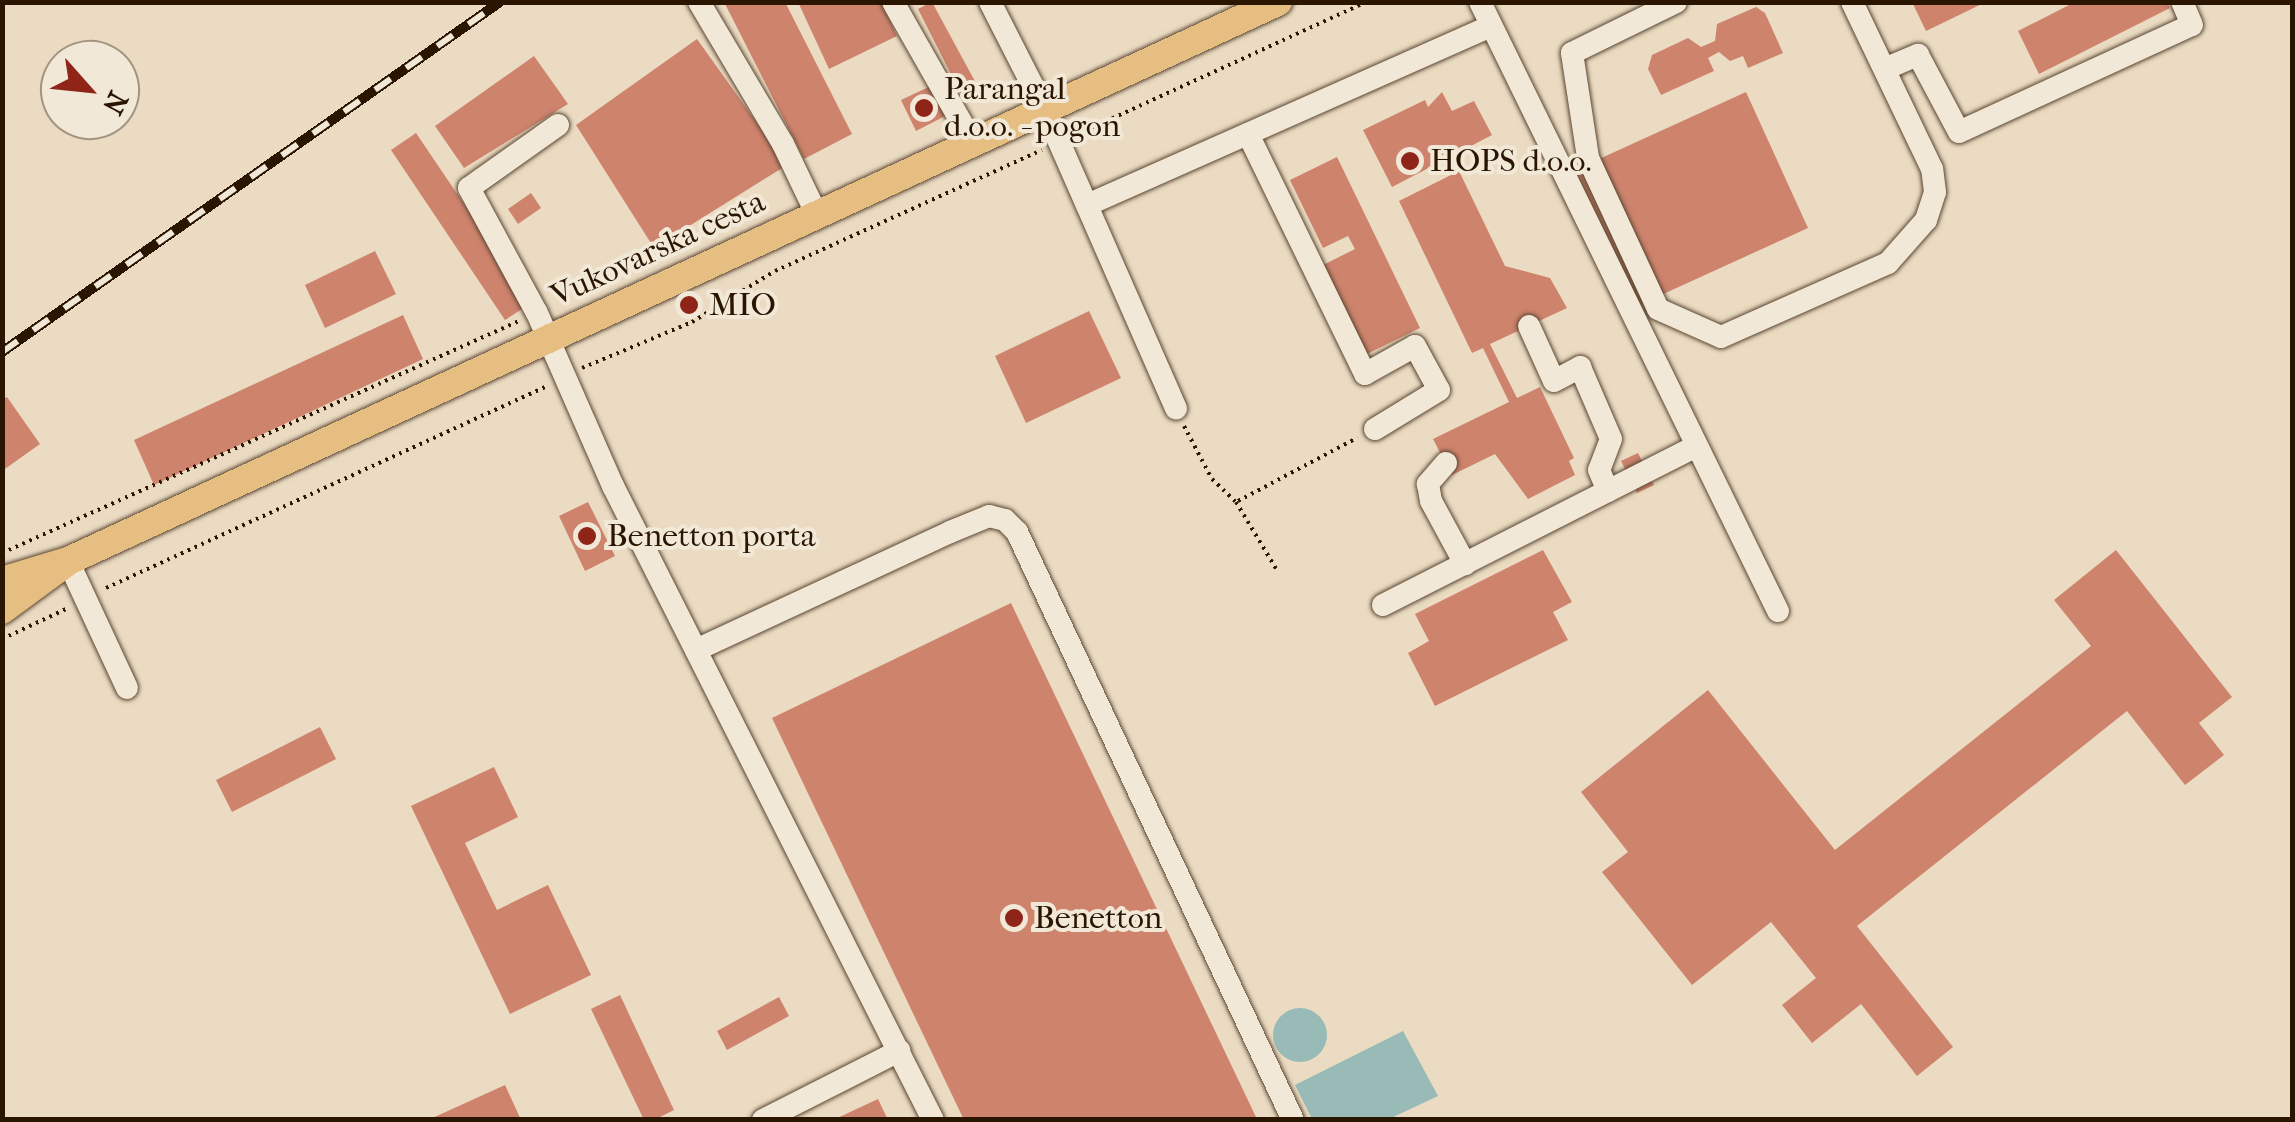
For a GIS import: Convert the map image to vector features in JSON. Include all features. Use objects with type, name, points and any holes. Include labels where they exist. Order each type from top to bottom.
[{"type":"main road","name":"Vukovarska cesta","points":[[2,610],[68,561],[541,326],[817,215],[1278,2]]},
{"type":"main road","name":"Vukovarska cesta","points":[[2,580],[68,561]]},
{"type":"lane","points":[[699,2],[783,144],[817,215]]},
{"type":"lane","points":[[892,2],[973,143]]},
{"type":"lane","points":[[990,2],[1059,142],[1176,408]]},
{"type":"lane","points":[[1480,2],[1694,448],[1778,611]]},
{"type":"lane","points":[[1676,2],[1572,53],[1588,158],[1658,309],[1721,337],[1888,262],[1913,242],[1935,192],[1932,169],[1888,68],[1852,2]]},
{"type":"lane","points":[[1888,68],[1918,54],[1959,132],[2192,25],[2182,2]]},
{"type":"lane","points":[[1087,206],[1491,26]]},
{"type":"lane","points":[[558,125],[469,188],[933,1120]]},
{"type":"lane","points":[[1248,134],[1365,374],[1416,346],[1439,390],[1375,429]]},
{"type":"lane","points":[[1529,326],[1554,381],[1580,367],[1610,438],[1599,470],[1608,491]]},
{"type":"lane","points":[[1383,605],[1694,448]]},
{"type":"lane","points":[[1446,463],[1428,484],[1431,501],[1465,564]]},
{"type":"lane","points":[[696,650],[963,526],[990,516],[1005,520],[1018,532],[1293,1120]]},
{"type":"lane","points":[[68,561],[127,688]]},
{"type":"lane","points":[[763,1120],[899,1050]]},
{"type":"path","points":[[2,638],[563,377],[692,322],[775,272],[1366,2]]},
{"type":"path","points":[[2,553],[541,326]]},
{"type":"path","points":[[1176,408],[1212,478],[1236,502],[1278,572]]},
{"type":"path","points":[[1236,502],[1375,429]]},
{"type":"water","points":[[1300,1008],[1319,1016],[1327,1035],[1319,1054],[1300,1062],[1281,1054],[1273,1035],[1281,1016]]},
{"type":"water","points":[[1403,1031],[1438,1096],[1389,1119],[1312,1119],[1295,1085]]},
{"type":"building","points":[[724,2],[785,2],[852,134],[804,159]]},
{"type":"building","points":[[798,2],[881,2],[897,36],[829,69]]},
{"type":"building","points":[[932,2],[977,85],[961,94],[918,9]]},
{"type":"building","points":[[1912,2],[1986,2],[1926,31]]},
{"type":"building","points":[[2075,2],[2167,2],[2170,8],[2039,74],[2018,31]]},
{"type":"building","points":[[1756,7],[1765,13],[1783,53],[1748,68],[1743,56],[1730,61],[1719,52],[1708,58],[1714,71],[1661,95],[1648,69],[1652,55],[1688,38],[1701,47],[1715,41],[1717,24]]},
{"type":"building","points":[[697,39],[787,165],[654,248],[576,125]]},
{"type":"building","points":[[534,56],[568,104],[464,168],[435,126]]},
{"type":"building","name":"Parangal d.o.o. - pogon","points":[[933,85],[947,115],[916,131],[901,100]]},
{"type":"building","name":"HOPS d.o.o.","points":[[1442,92],[1452,111],[1474,101],[1492,135],[1392,187],[1363,130],[1425,100],[1428,107]]},
{"type":"building","points":[[1746,92],[1808,228],[1637,306],[1575,170]]},
{"type":"building","points":[[416,133],[531,303],[505,320],[391,150]]},
{"type":"building","points":[[1337,157],[1420,328],[1367,354],[1323,265],[1355,249],[1348,236],[1323,248],[1290,180]]},
{"type":"building","points":[[1459,171],[1505,266],[1550,278],[1567,308],[1490,344],[1517,398],[1540,387],[1574,458],[1569,461],[1575,475],[1528,499],[1495,454],[1452,475],[1433,439],[1509,402],[1483,348],[1472,353],[1399,201]]},
{"type":"building","points":[[531,193],[541,208],[518,224],[508,209]]},
{"type":"building","points":[[375,251],[396,294],[325,328],[305,285]]},
{"type":"building","points":[[1089,311],[1121,378],[1026,423],[995,356]]},
{"type":"building","points":[[403,315],[423,359],[154,485],[134,440]]},
{"type":"building","points":[[7,397],[40,444],[2,471],[2,400]]},
{"type":"building","points":[[1638,453],[1654,485],[1637,493],[1621,461]]},
{"type":"building","name":"Benetton porta","points":[[588,502],[615,556],[585,571],[559,516]]},
{"type":"building","points":[[1543,550],[1572,602],[1553,612],[1568,640],[1435,706],[1408,653],[1429,641],[1415,614]]},
{"type":"building","points":[[2116,550],[2232,697],[2199,723],[2224,755],[2185,785],[2127,711],[1857,926],[1953,1047],[1917,1076],[1861,1004],[1812,1043],[1782,1005],[1816,978],[1771,922],[1692,985],[1602,872],[1628,852],[1581,792],[1708,690],[1835,850],[2091,646],[2054,600]]},
{"type":"building","name":"Benetton","points":[[1011,603],[1256,1117],[1251,1120],[964,1120],[772,718]]},
{"type":"building","points":[[320,727],[336,759],[232,812],[216,780]]},
{"type":"building","points":[[494,767],[518,817],[465,843],[497,910],[548,885],[591,975],[510,1014],[411,806]]},
{"type":"building","points":[[620,995],[674,1110],[654,1120],[644,1120],[591,1009]]},
{"type":"building","points":[[779,997],[789,1016],[727,1050],[717,1031]]},
{"type":"building","points":[[505,1085],[521,1120],[428,1120]]},
{"type":"building","points":[[878,1099],[888,1120],[833,1120]]},
{"type":"railway","points":[[2,352],[500,2]]},
{"type":"place","name":"Parangal d.o.o. - pogon","points":[[924,108]]},
{"type":"place","name":"HOPS d.o.o.","points":[[1410,161]]},
{"type":"place","name":"MIO","points":[[689,305]]},
{"type":"place","name":"Benetton porta","points":[[587,536]]},
{"type":"place","name":"Benetton","points":[[1014,918]]}]
